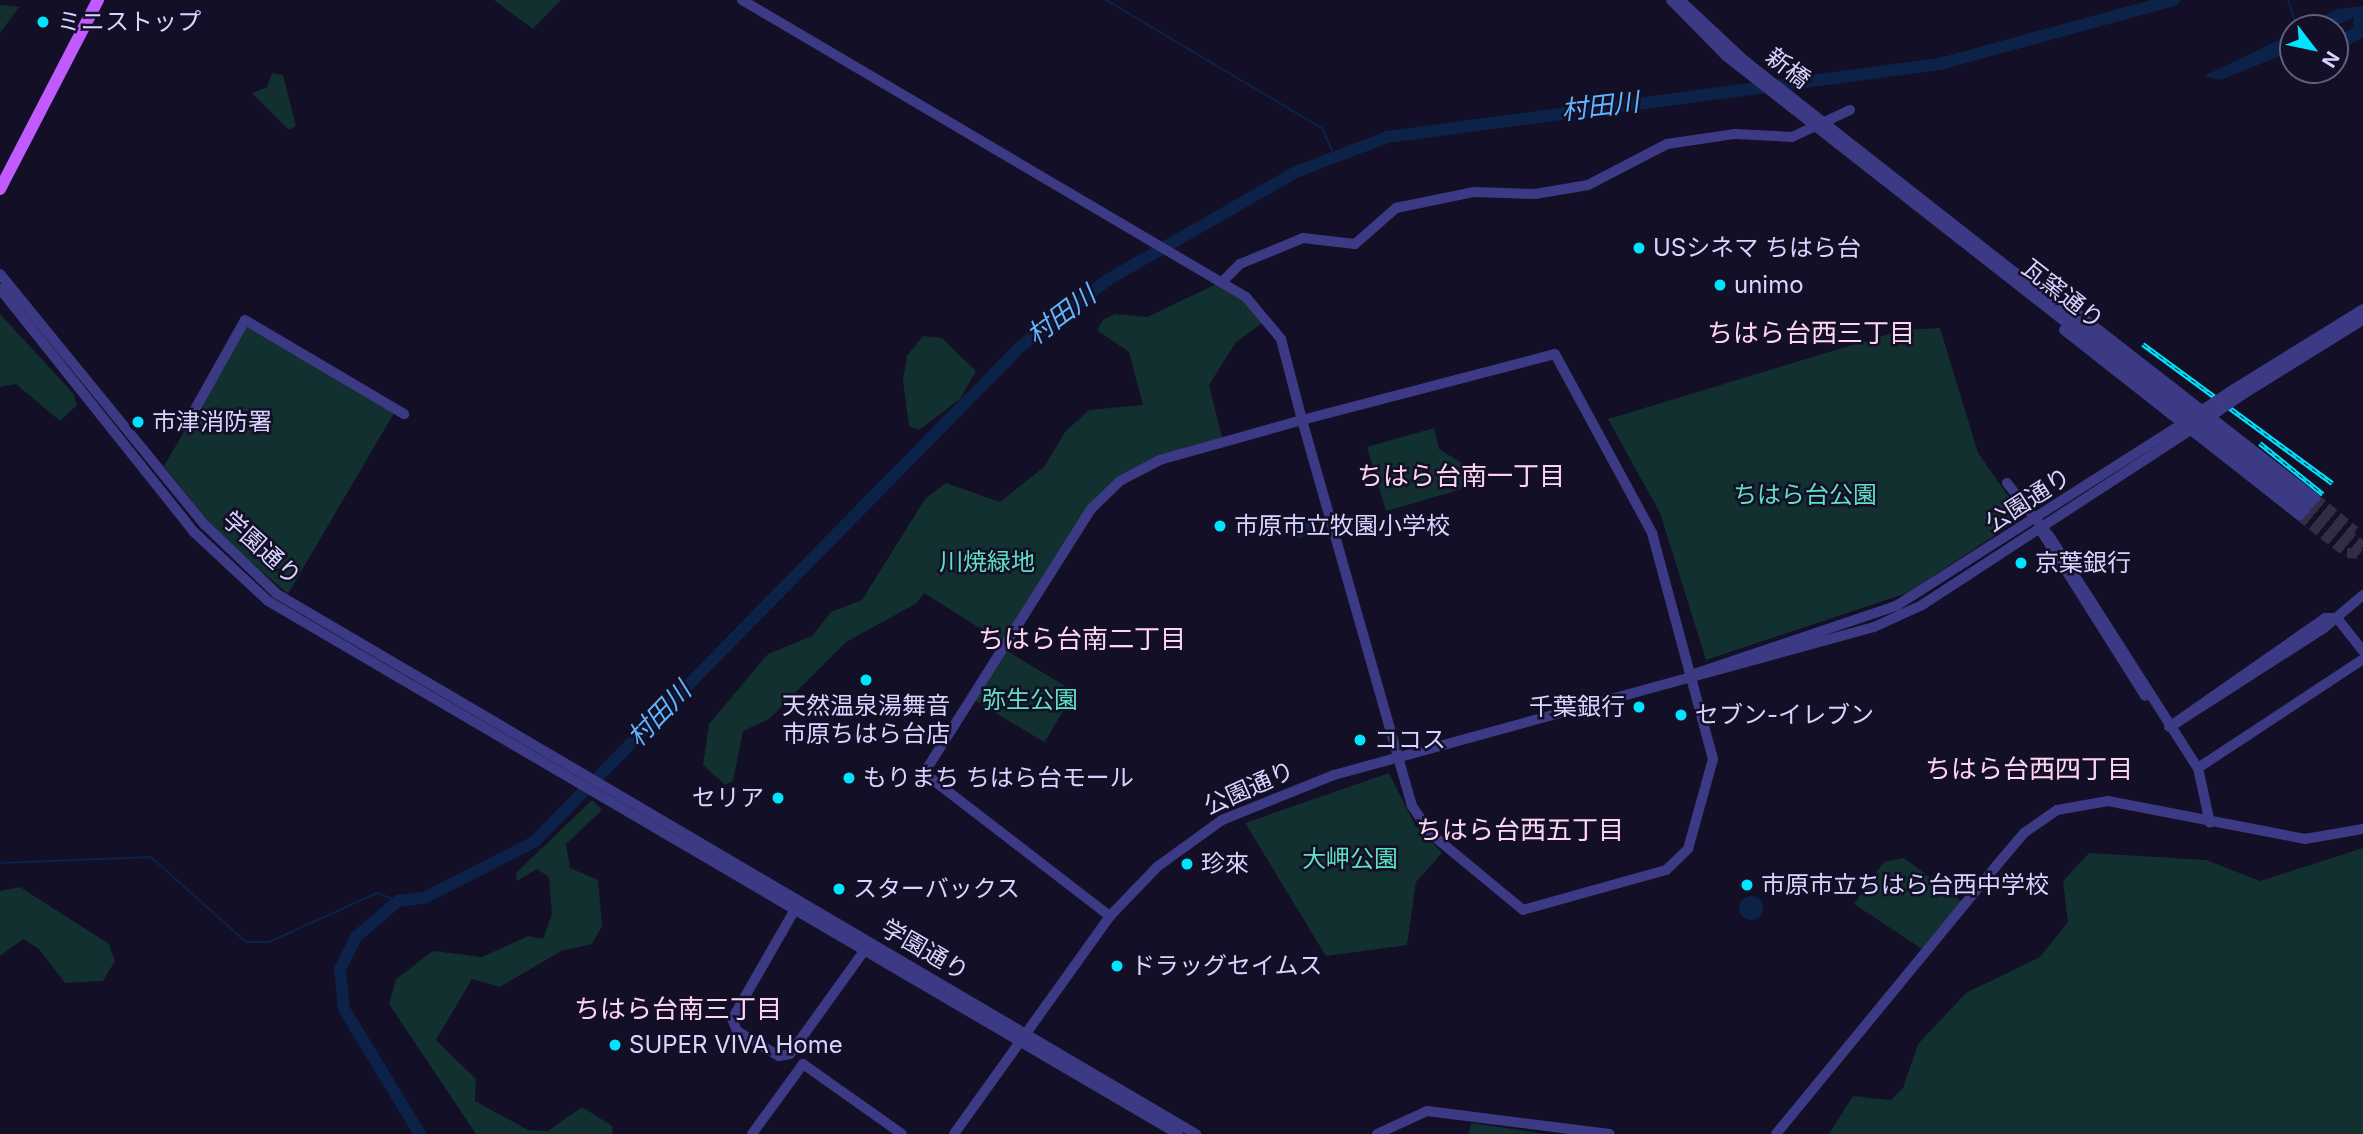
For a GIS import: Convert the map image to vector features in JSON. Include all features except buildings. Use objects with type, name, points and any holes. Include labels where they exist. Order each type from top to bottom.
[{"type":"main road","points":[[0,190],[98,0]]},
{"type":"street","points":[[742,0],[1223,281],[1259,307],[1281,340],[1302,420],[1397,757],[1423,825],[1520,909],[1666,870],[1688,849],[1712,775],[1690,675],[1652,533],[1555,354],[1302,420],[1160,460],[1109,490],[924,769],[928,779],[1110,916]]},
{"type":"street","points":[[1671,0],[1741,63]]},
{"type":"street","points":[[1681,0],[1741,63]]},
{"type":"street","name":"新橋","points":[[1741,63],[1800,109]]},
{"type":"street","name":"瓦窯通り","points":[[1800,109],[2307,507]]},
{"type":"street","points":[[1223,281],[1240,264],[1303,237],[1355,244],[1389,211],[1429,199],[1588,186],[1667,144],[1739,134],[1792,138],[1850,110]]},
{"type":"street","name":"学園通り","points":[[0,274],[211,532],[278,594],[570,766],[629,806],[1023,1038],[1178,1134]]},
{"type":"street","points":[[0,289],[134,459],[216,557],[268,601],[561,774],[629,806]]},
{"type":"street","points":[[2031,290],[2095,325],[2207,413],[2307,507]]},
{"type":"street","points":[[2031,290],[2035,306],[2185,428],[2307,507]]},
{"type":"street","name":"公園通り","points":[[954,1134],[1110,916],[1157,867],[1235,812],[1397,757],[1874,627],[1922,605],[2037,524],[2363,309]]},
{"type":"street","points":[[194,411],[245,320],[404,414]]},
{"type":"street","name":"公園通り","points":[[2238,392],[2363,320]]},
{"type":"street","points":[[134,459],[145,451]]},
{"type":"street","points":[[2007,483],[2037,524],[2061,571],[2198,768],[2210,823]]},
{"type":"street","points":[[2169,727],[2337,618],[2363,594]]},
{"type":"street","points":[[2337,618],[2363,652]]},
{"type":"street","points":[[2198,768],[2363,659]]},
{"type":"street","points":[[1776,1134],[1799,1098],[2040,819],[2073,804],[2108,801],[2210,823],[2305,839],[2363,829]]},
{"type":"street","points":[[797,906],[732,1019],[737,1031],[779,1056],[796,1048],[864,951]]},
{"type":"street","name":"学園通り","points":[[797,906],[864,951],[1196,1134]]},
{"type":"street","points":[[752,1134],[803,1064],[902,1134]]},
{"type":"street","points":[[1377,1134],[1427,1111],[1611,1134]]},
{"type":"green space","points":[[494,0],[561,0],[533,29]]},
{"type":"green space","points":[[0,5],[19,7],[0,33]]},
{"type":"green space","points":[[272,73],[283,75],[296,126],[289,130],[252,93],[267,87]]},
{"type":"green space","name":"川焼緑地","points":[[1223,281],[1269,318],[1236,342],[1209,385],[1223,442],[1130,474],[1091,509],[1005,644],[924,593],[917,603],[846,642],[769,719],[743,731],[733,781],[725,785],[703,765],[709,724],[768,654],[812,636],[831,612],[862,600],[925,499],[946,483],[1000,502],[1044,467],[1065,432],[1089,410],[1143,405],[1129,352],[1097,330],[1103,320],[1115,314],[1147,317]]},
{"type":"green space","points":[[0,314],[73,393],[77,405],[60,421],[16,384],[0,387]]},
{"type":"green space","points":[[246,326],[394,413],[288,594],[220,536],[164,466]]},
{"type":"green space","name":"ちはら台公園","points":[[1940,328],[1978,453],[2023,517],[1907,593],[1706,660],[1660,513],[1608,419],[1902,330]]},
{"type":"green space","points":[[923,336],[942,338],[976,371],[960,399],[919,430],[909,426],[903,381],[907,356]]},
{"type":"green space","points":[[1434,428],[1439,449],[1463,464],[1469,487],[1386,511],[1367,447]]},
{"type":"green space","name":"弥生公園","points":[[1002,648],[1075,692],[1044,742],[972,699]]},
{"type":"green space","name":"大岬公園","points":[[1389,773],[1415,825],[1442,853],[1416,882],[1407,945],[1326,956],[1245,823]]},
{"type":"green space","points":[[592,800],[602,810],[566,844],[570,868],[598,880],[602,926],[592,944],[561,951],[500,987],[472,979],[436,1040],[476,1079],[475,1101],[528,1130],[548,1131],[582,1107],[612,1126],[613,1134],[476,1134],[389,1004],[396,979],[433,951],[482,957],[528,936],[543,939],[552,914],[549,877],[537,869],[517,881],[516,873]]},
{"type":"green space","points":[[2363,848],[2363,1134],[1829,1134],[1853,1096],[1891,1100],[1903,1088],[1918,1044],[1966,993],[2040,957],[2068,922],[2063,881],[2089,853],[2206,860],[2260,881]]},
{"type":"green space","points":[[1904,858],[1965,904],[1925,951],[1854,904],[1884,862]]},
{"type":"green space","points":[[20,887],[109,944],[115,961],[103,981],[65,983],[39,949],[23,939],[0,956],[0,891]]},
{"type":"green space","points":[[1471,1123],[1546,1134],[1469,1134]]},
{"type":"water","points":[[2363,6],[2363,37],[2349,45],[2349,30],[2353,28],[2354,17],[2349,19],[2349,14],[2328,14],[2337,9]]},
{"type":"water","points":[[2279,40],[2279,57],[2220,80],[2204,76]]},
{"type":"water","points":[[1298,514],[1306,518],[1310,526],[1306,534],[1298,538],[1290,534],[1286,526],[1290,518]]},
{"type":"water","points":[[1751,896],[1762,903],[1763,908],[1756,919],[1751,920],[1740,913],[1739,908],[1746,897]]},
{"type":"waterway","points":[[1106,0],[1322,128],[1334,155]]},
{"type":"waterway","name":"村田川","points":[[420,1134],[344,1009],[340,969],[356,937],[398,901],[424,898],[534,842],[1021,346],[1109,279],[1296,172],[1387,137],[1940,64],[2174,0]]},
{"type":"waterway","points":[[2288,0],[2292,14]]},
{"type":"waterway","points":[[0,863],[151,857],[246,942],[269,942],[377,893],[398,901]]},
{"type":"tunnel","points":[[2315,498],[2355,531]]},
{"type":"tunnel","points":[[2310,504],[2363,546]]},
{"type":"tunnel","points":[[2305,510],[2363,556]]},
{"type":"tunnel","points":[[2300,516],[2347,553],[2360,554]]},
{"type":"railway","points":[[2143,344],[2332,483]]},
{"type":"railway","points":[[2260,443],[2323,494]]},
{"type":"place","name":"ミニストップ","points":[[43,22]]},
{"type":"place","name":"USシネマ ちはら台","points":[[1639,248]]},
{"type":"place","name":"unimo","points":[[1720,285]]},
{"type":"place","name":"市津消防署","points":[[138,422]]},
{"type":"place","name":"市原市立牧園小学校","points":[[1220,526]]},
{"type":"place","name":"京葉銀行","points":[[2021,563]]},
{"type":"place","name":"天然温泉湯舞音 市原ちはら台店","points":[[866,680]]},
{"type":"place","name":"千葉銀行","points":[[1639,707]]},
{"type":"place","name":"セブン-イレブン","points":[[1681,715]]},
{"type":"place","name":"ココス","points":[[1360,740]]},
{"type":"place","name":"もりまち ちはら台モール","points":[[849,778]]},
{"type":"place","name":"セリア","points":[[778,798]]},
{"type":"place","name":"珍來","points":[[1187,864]]},
{"type":"place","name":"市原市立ちはら台西中学校","points":[[1747,885]]},
{"type":"place","name":"スターバックス","points":[[839,889]]},
{"type":"place","name":"ドラッグセイムス","points":[[1117,966]]},
{"type":"place","name":"SUPER VIVA Home","points":[[615,1045]]},
{"type":"district","name":"ちはら台西三丁目","points":[[1811,333]]},
{"type":"district","name":"ちはら台南一丁目","points":[[1461,476]]},
{"type":"district","name":"ちはら台南二丁目","points":[[1082,639]]},
{"type":"district","name":"ちはら台西四丁目","points":[[2029,769]]},
{"type":"district","name":"ちはら台西五丁目","points":[[1520,830]]},
{"type":"district","name":"ちはら台南三丁目","points":[[678,1009]]}]
